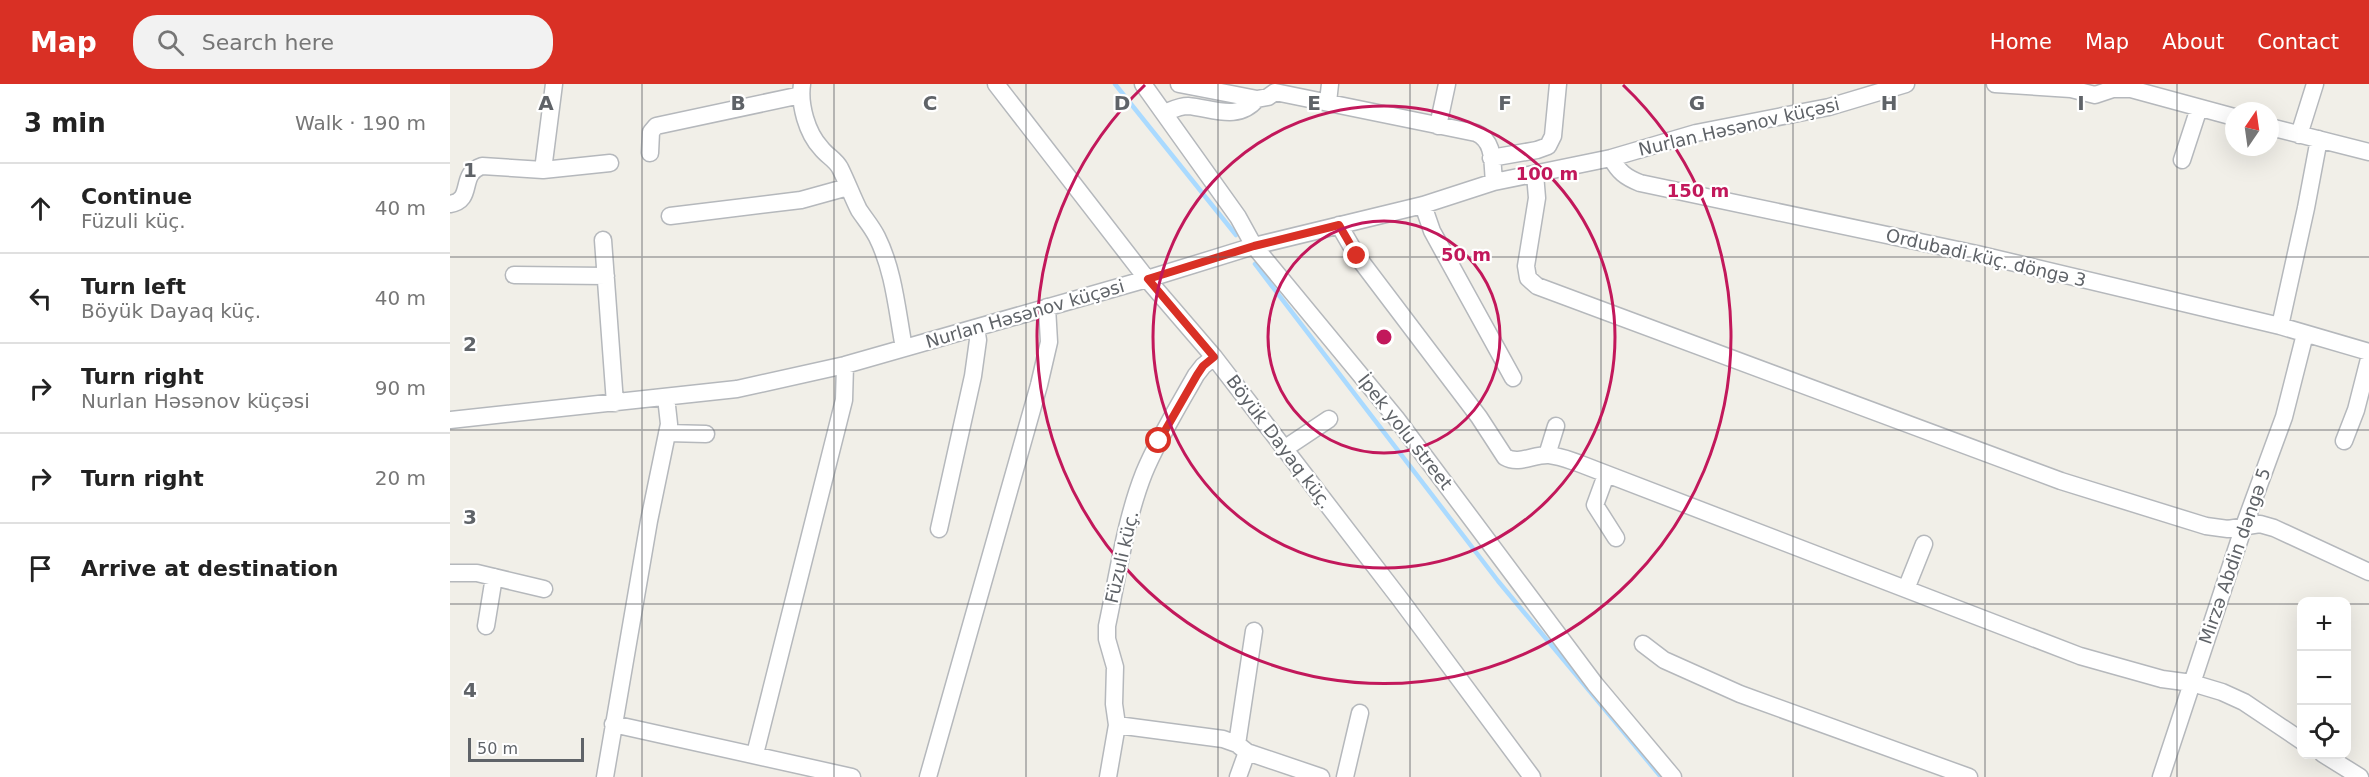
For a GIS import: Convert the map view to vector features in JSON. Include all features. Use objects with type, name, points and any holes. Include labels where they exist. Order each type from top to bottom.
[{"type":"street","points":[[543,170],[554,84]]},
{"type":"street","name":"Böyük Dayaq küç.","points":[[996,84],[1148,279],[1214,357],[1407,608],[1532,777]]},
{"type":"street","name":"İpek yolu street","points":[[1143,84],[1238,217],[1254,246],[1396,418],[1595,684],[1672,777]]},
{"type":"street","points":[[1179,84],[1257,99],[1268,97],[1277,88],[1328,102],[1484,137],[1490,143],[1494,182]]},
{"type":"street","points":[[1328,102],[1330,84]]},
{"type":"street","points":[[1438,126],[1447,84]]},
{"type":"street","points":[[1491,158],[1538,150],[1548,146],[1553,136],[1558,84]]},
{"type":"street","name":"Nurlan Həsənov küçəsi","points":[[450,420],[737,388],[845,365],[1148,279],[1254,246],[1423,205],[1494,182],[1611,158],[1696,134],[1829,107],[1888,86],[1906,84]]},
{"type":"street","points":[[1995,84],[2096,94],[2122,86],[2225,115]]},
{"type":"street","points":[[2299,135],[2315,84]]},
{"type":"street","points":[[650,153],[651,132],[656,126],[801,89],[808,126],[816,143],[834,160],[884,254],[892,282],[904,348]]},
{"type":"street","points":[[1164,113],[1187,106],[1234,113],[1246,109],[1257,99]]},
{"type":"street","points":[[2182,160],[2199,108]]},
{"type":"street","points":[[2279,129],[2369,152]]},
{"type":"street","points":[[2280,326],[2319,139]]},
{"type":"street","name":"Ordubadi küç. döngə 3","points":[[1611,158],[1626,178],[1640,183],[1977,254],[2280,326],[2369,351]]},
{"type":"street","points":[[450,204],[459,202],[464,195],[469,174],[482,166],[543,170],[610,163]]},
{"type":"street","points":[[1535,174],[1537,198],[1526,266],[1528,278],[1537,286],[2061,481],[2206,526],[2228,529],[2260,524],[2274,528],[2369,572]]},
{"type":"street","points":[[670,216],[801,200],[848,188]]},
{"type":"street","points":[[1423,205],[1432,231],[1513,378]]},
{"type":"street","points":[[1339,225],[1357,256],[1479,417],[1505,457],[1516,461],[1547,454],[1578,463],[2080,656],[2162,679],[2208,687],[2244,702],[2297,738]]},
{"type":"street","points":[[603,240],[615,403]]},
{"type":"street","points":[[514,275],[606,276]]},
{"type":"street","points":[[928,777],[1039,386],[1049,342],[1047,307]]},
{"type":"street","points":[[939,529],[973,376],[978,340],[976,328]]},
{"type":"street","name":"Mirzə Abdin dəngə 5","points":[[2162,777],[2244,526],[2284,417],[2305,334]]},
{"type":"street","name":"Füzuli küç.","points":[[1108,777],[1118,725],[1114,704],[1115,666],[1107,639],[1107,626],[1133,508],[1144,473],[1159,441],[1197,375],[1203,366],[1214,357]]},
{"type":"street","points":[[2344,441],[2356,410],[2369,359]]},
{"type":"street","points":[[755,754],[844,400],[845,365]]},
{"type":"street","points":[[605,777],[649,521],[667,433],[669,416],[666,397]]},
{"type":"street","points":[[1284,449],[1329,419]]},
{"type":"street","points":[[1547,454],[1556,426]]},
{"type":"street","points":[[667,433],[706,434]]},
{"type":"street","points":[[1606,475],[1595,505],[1616,538]]},
{"type":"street","points":[[1906,589],[1924,544]]},
{"type":"street","points":[[450,573],[477,573],[544,589]]},
{"type":"street","points":[[486,626],[494,577]]},
{"type":"street","points":[[1238,777],[1254,631]]},
{"type":"street","points":[[1643,644],[1664,660],[1740,694],[1969,777]]},
{"type":"street","points":[[1345,777],[1360,713]]},
{"type":"street","points":[[613,724],[852,777]]},
{"type":"street","points":[[1118,725],[1206,736],[1321,777]]},
{"type":"street","points":[[2331,759],[2360,777]]},
{"type":"waterway","points":[[1115,84],[1236,235]]},
{"type":"waterway","points":[[1255,264],[1498,581],[1661,777]]},
{"type":"route","points":[[1159,441],[1197,375],[1203,366],[1214,357],[1148,279],[1254,246],[1339,225],[1357,256]]}]
